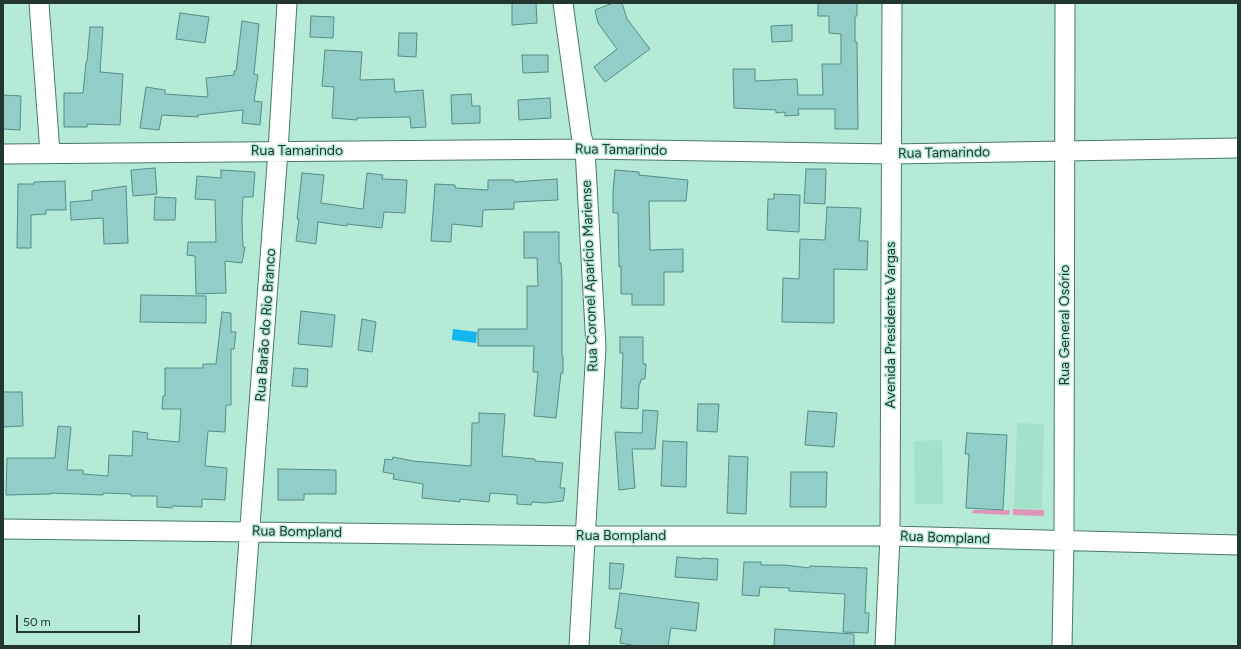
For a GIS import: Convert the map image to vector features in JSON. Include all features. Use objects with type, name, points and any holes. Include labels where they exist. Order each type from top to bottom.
[{"type":"street","points":[[39,3],[50,153]]},
{"type":"street","name":"Rua Barão do Rio Branco","points":[[241,646],[278,151],[287,3]]},
{"type":"street","name":"Rua Coronel Aparício Mariense","points":[[563,3],[581,134],[585,149],[596,347],[579,646]]},
{"type":"street","name":"Avenida Presidente Vargas","points":[[885,646],[890,536],[892,3]]},
{"type":"street","name":"Rua General Osório","points":[[1062,646],[1064,542],[1065,3]]},
{"type":"street","name":"Rua Tamarindo","points":[[3,154],[585,149],[892,154],[1238,148]]},
{"type":"street","name":"Rua Bompland","points":[[3,529],[586,536],[890,536],[1064,542],[1238,545]]},
{"type":"shaded area","points":[[1017,423],[1044,424],[1042,509],[1014,508]]},
{"type":"shaded area","points":[[942,440],[943,504],[915,504],[914,441]]},
{"type":"shaded area","points":[[1013,509],[1044,510],[1044,514],[1043,516],[1013,515]]},
{"type":"shaded area","points":[[973,510],[1010,510],[1009,515],[972,513]]},
{"type":"water","points":[[453,329],[477,332],[476,343],[452,340]]},
{"type":"building","points":[[512,3],[536,3],[537,23],[512,25]]},
{"type":"building","points":[[613,3],[622,3],[627,19],[650,49],[605,82],[594,67],[617,49],[598,23],[595,10]]},
{"type":"building","points":[[818,3],[857,3],[857,16],[855,16],[855,42],[857,42],[858,129],[835,129],[835,109],[798,109],[799,115],[785,116],[785,112],[776,113],[776,110],[734,108],[733,69],[755,69],[755,81],[797,79],[798,95],[823,95],[822,64],[841,64],[841,34],[829,33],[829,16],[818,16]]},
{"type":"building","points":[[180,13],[209,17],[205,43],[176,39]]},
{"type":"building","points":[[311,16],[334,17],[333,38],[310,37]]},
{"type":"building","points":[[242,21],[259,24],[254,74],[258,75],[254,101],[262,102],[260,125],[242,123],[243,110],[198,115],[198,117],[162,115],[159,130],[140,128],[146,87],[165,90],[165,94],[208,97],[206,78],[234,75],[234,71],[236,71]]},
{"type":"building","points":[[792,25],[792,41],[772,42],[771,26]]},
{"type":"building","points":[[90,27],[103,27],[100,72],[123,74],[120,125],[87,124],[87,127],[64,127],[64,93],[83,93]]},
{"type":"building","points":[[399,33],[417,33],[416,57],[398,56]]},
{"type":"building","points":[[325,50],[362,52],[360,80],[394,79],[395,92],[423,90],[426,127],[411,128],[410,117],[357,118],[357,120],[332,118],[334,87],[322,86]]},
{"type":"building","points":[[522,55],[548,55],[548,72],[523,73]]},
{"type":"building","points":[[471,94],[472,106],[480,106],[480,123],[452,124],[451,95]]},
{"type":"building","points":[[3,95],[21,96],[20,130],[3,129]]},
{"type":"building","points":[[550,98],[551,118],[519,120],[518,100]]},
{"type":"building","points":[[155,168],[157,194],[133,196],[131,170]]},
{"type":"building","points":[[806,169],[826,169],[825,204],[804,203]]},
{"type":"building","points":[[221,170],[255,172],[253,197],[243,197],[243,247],[245,247],[242,263],[225,261],[226,293],[196,294],[195,256],[187,255],[188,242],[216,242],[215,200],[195,199],[197,176],[221,178]]},
{"type":"building","points":[[615,170],[639,172],[639,175],[688,180],[686,201],[649,201],[650,250],[683,249],[683,272],[664,272],[664,305],[632,305],[632,294],[621,294],[618,213],[613,213]]},
{"type":"building","points":[[302,173],[324,175],[321,203],[363,209],[367,173],[383,175],[382,179],[407,180],[405,213],[384,212],[382,228],[347,224],[347,226],[318,222],[316,244],[296,241]]},
{"type":"building","points":[[557,179],[558,200],[514,202],[514,209],[483,210],[482,227],[452,224],[451,242],[431,241],[435,184],[455,185],[455,188],[488,190],[488,180],[514,180],[514,182]]},
{"type":"building","points":[[65,181],[66,210],[46,210],[46,214],[31,215],[31,248],[17,248],[18,184]]},
{"type":"building","points":[[126,186],[128,243],[104,244],[103,218],[71,220],[70,202],[92,200],[92,191]]},
{"type":"building","points":[[774,194],[800,195],[799,232],[767,230],[768,199],[774,199]]},
{"type":"building","points":[[155,197],[176,198],[175,220],[154,220]]},
{"type":"building","points":[[827,207],[861,208],[859,241],[868,241],[867,270],[834,269],[834,323],[782,322],[783,278],[799,279],[800,239],[825,240]]},
{"type":"building","points":[[524,232],[559,232],[559,263],[561,263],[562,279],[563,373],[561,373],[556,418],[534,416],[538,372],[533,372],[534,346],[478,346],[478,329],[527,329],[527,286],[538,286],[537,258],[524,258]]},
{"type":"building","points":[[141,295],[206,296],[206,323],[140,322]]},
{"type":"building","points":[[301,311],[335,315],[332,347],[298,344]]},
{"type":"building","points":[[222,312],[231,313],[231,332],[236,332],[234,349],[231,349],[231,405],[226,405],[225,432],[208,431],[205,466],[227,468],[225,500],[202,499],[202,507],[173,506],[172,508],[157,507],[157,496],[131,496],[131,494],[103,493],[103,495],[51,493],[6,495],[7,458],[55,458],[58,426],[71,427],[67,470],[83,470],[83,474],[108,476],[109,455],[132,456],[133,431],[148,433],[147,439],[179,442],[181,409],[162,409],[163,396],[165,396],[165,368],[203,368],[203,364],[216,364]]},
{"type":"building","points":[[362,319],[376,322],[372,352],[358,350]]},
{"type":"building","points":[[620,337],[643,337],[643,364],[646,364],[645,379],[641,379],[639,384],[638,409],[621,408],[623,353],[620,353]]},
{"type":"building","points":[[294,368],[308,369],[307,387],[292,386]]},
{"type":"building","points":[[3,392],[22,392],[23,426],[3,427]]},
{"type":"building","points":[[698,404],[719,404],[717,432],[697,431]]},
{"type":"building","points":[[643,410],[658,411],[655,449],[632,449],[635,488],[619,490],[615,432],[642,433]]},
{"type":"building","points":[[808,411],[837,413],[834,447],[805,445]]},
{"type":"building","points":[[479,413],[505,414],[502,456],[535,459],[535,461],[563,463],[560,488],[565,488],[563,501],[545,503],[532,502],[531,505],[517,504],[517,495],[490,493],[489,502],[460,499],[460,502],[422,498],[423,484],[393,479],[394,474],[383,472],[385,459],[392,460],[393,457],[413,461],[471,466],[472,423],[479,423]]},
{"type":"building","points":[[967,433],[1007,435],[1003,510],[966,508],[969,454],[965,454]]},
{"type":"building","points":[[663,441],[687,442],[686,487],[661,486]]},
{"type":"building","points":[[729,456],[748,457],[746,514],[727,513]]},
{"type":"building","points":[[278,469],[336,470],[336,494],[304,494],[304,500],[278,500]]},
{"type":"building","points":[[791,472],[827,472],[826,507],[790,507]]},
{"type":"building","points":[[677,557],[718,559],[717,580],[675,577]]},
{"type":"building","points":[[744,562],[761,562],[761,565],[785,565],[809,568],[810,566],[867,568],[865,613],[869,613],[868,633],[843,632],[845,594],[789,591],[789,588],[760,587],[759,596],[742,595]]},
{"type":"building","points":[[610,563],[624,564],[621,589],[609,589]]},
{"type":"building","points":[[620,593],[699,603],[696,631],[671,628],[668,646],[637,646],[620,643],[622,629],[615,628]]},
{"type":"building","points":[[775,629],[854,634],[854,646],[774,646]]}]
